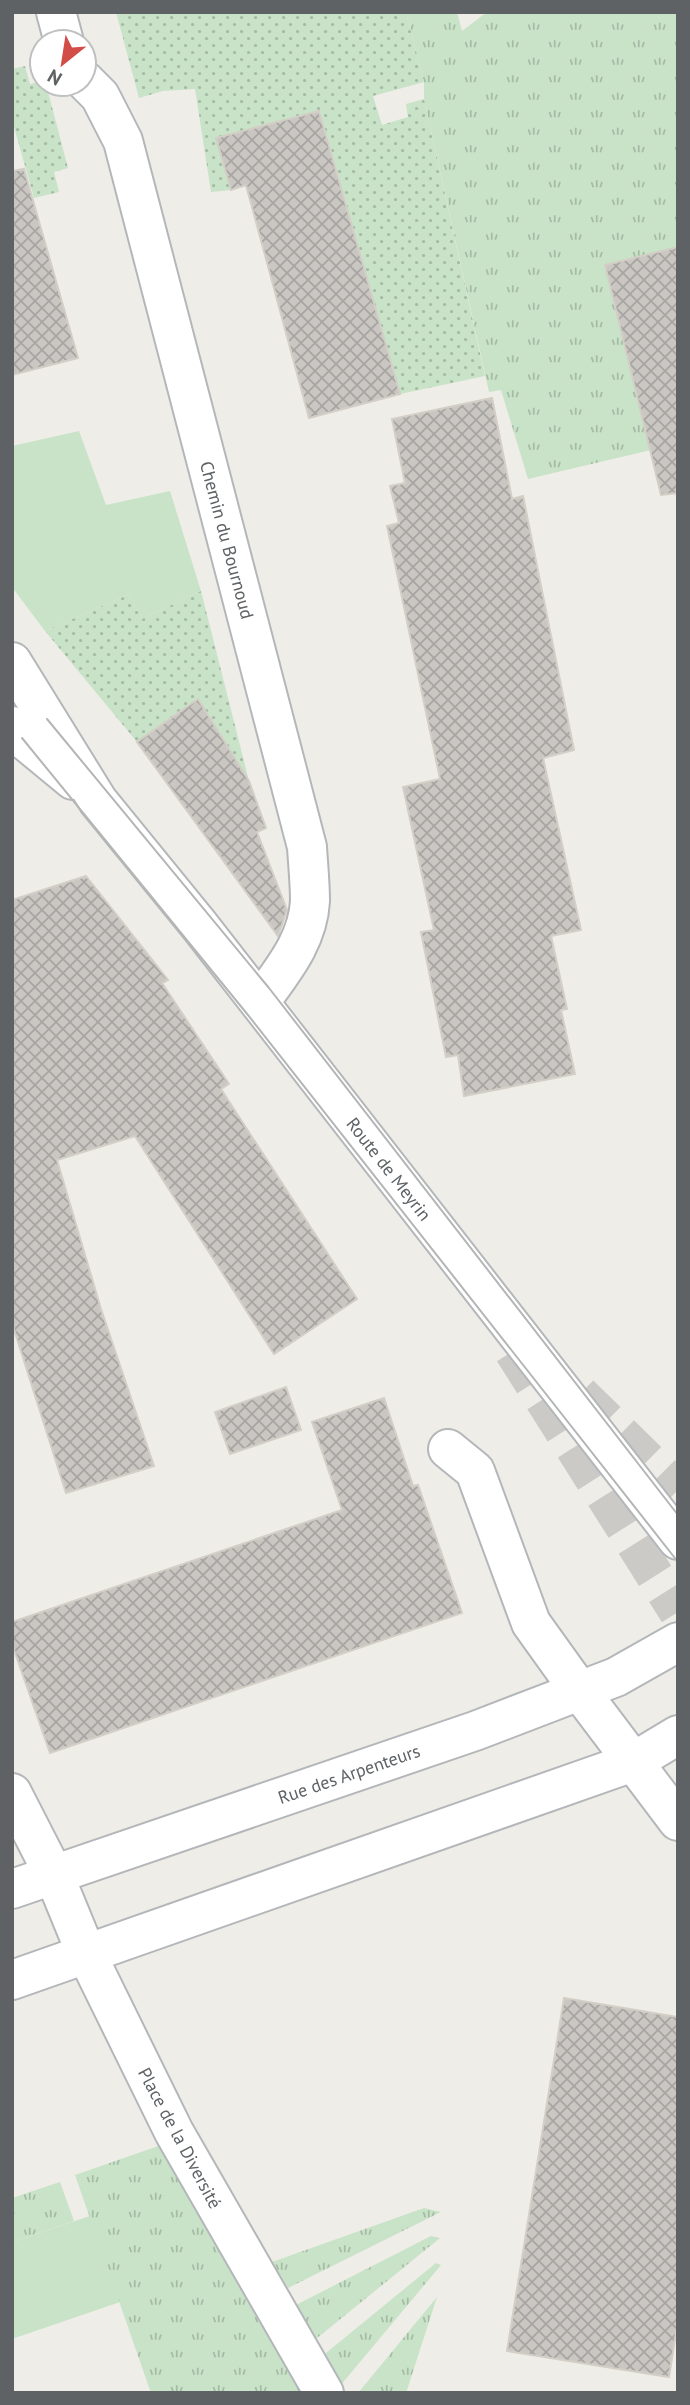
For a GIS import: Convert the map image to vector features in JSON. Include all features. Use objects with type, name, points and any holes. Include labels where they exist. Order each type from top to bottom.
[{"type":"street","name":"Chemin du Bournoud","points":[[98,94],[123,141],[307,846],[310,902],[306,926],[285,969],[260,1002]]},
{"type":"street","name":"Route de Meyrin","points":[[12,662],[27,728],[98,801],[260,1002],[678,1540]]},
{"type":"street","points":[[12,677],[27,728]]},
{"type":"street","points":[[448,1450],[475,1471],[531,1623],[678,1821]]},
{"type":"street","name":"Rue des Arpenteurs","points":[[12,1889],[475,1731],[616,1677],[678,1642]]},
{"type":"street","points":[[12,1980],[633,1762],[678,1735]]},
{"type":"street","name":"Place de la Diversité","points":[[12,1794],[54,1875],[86,1953],[174,2132],[324,2393]]},
{"type":"green space","points":[[116,12],[406,12],[424,82],[373,96],[382,125],[408,117],[406,104],[424,99],[485,376],[400,394],[320,111],[217,138],[231,190],[211,192],[195,89],[163,91],[139,98]]},
{"type":"green space","points":[[406,12],[457,12],[462,31],[487,12],[678,12],[678,247],[605,265],[651,450],[528,479],[501,390],[489,392],[424,99],[424,82]]},
{"type":"green space","points":[[25,66],[28,98],[50,98],[68,168],[54,172],[59,192],[34,198],[12,120],[12,69]]},
{"type":"green space","points":[[79,431],[106,505],[170,491],[201,591],[142,619],[130,594],[45,631],[12,587],[12,446]]},
{"type":"green space","points":[[201,591],[249,781],[198,699],[137,742],[45,631],[130,594],[142,619]]},
{"type":"green space","points":[[167,2143],[309,2393],[151,2393],[75,2175]]},
{"type":"green space","points":[[60,2182],[74,2221],[12,2242],[12,2198]]},
{"type":"green space","points":[[424,2208],[441,2212],[288,2288],[272,2262]]},
{"type":"green space","points":[[90,2216],[120,2302],[12,2339],[12,2242]]},
{"type":"green space","points":[[431,2236],[440,2238],[311,2343],[292,2307]]},
{"type":"green space","points":[[436,2263],[441,2265],[335,2392],[315,2362]]},
{"type":"green space","points":[[437,2297],[406,2393],[358,2393]]},
{"type":"building","points":[[319,111],[400,394],[309,418],[246,185],[231,190],[216,138]]},
{"type":"building","points":[[24,169],[78,358],[12,375],[12,171]]},
{"type":"building","points":[[678,247],[678,493],[661,495],[605,265]]},
{"type":"building","points":[[492,398],[512,499],[523,496],[574,750],[543,758],[581,930],[551,936],[567,1009],[561,1010],[575,1074],[464,1096],[458,1055],[446,1057],[421,932],[434,930],[403,787],[440,779],[387,526],[399,523],[390,486],[405,483],[392,419]]},
{"type":"building","points":[[198,699],[249,781],[266,828],[257,832],[287,910],[278,936],[137,742]]},
{"type":"building","points":[[86,876],[168,980],[162,983],[229,1084],[221,1089],[357,1299],[274,1354],[135,1136],[57,1160],[101,1309],[154,1466],[66,1493],[12,1323],[12,900]]},
{"type":"building","points":[[286,1387],[301,1430],[230,1454],[215,1412]]},
{"type":"building","points":[[384,1398],[413,1486],[418,1485],[462,1613],[50,1753],[12,1644],[12,1622],[342,1510],[312,1422]]},
{"type":"building","points":[[564,1998],[678,2017],[678,2321],[669,2377],[507,2351]]},
{"type":"tunnel","points":[[12,702],[49,749]]},
{"type":"tunnel","points":[[513,1351],[678,1612]]},
{"type":"tunnel","points":[[580,1394],[678,1490]]},
{"type":"tram line","points":[[47,719],[269,988],[678,1515]]},
{"type":"tram line","points":[[22,738],[248,1015],[678,1562]]}]
